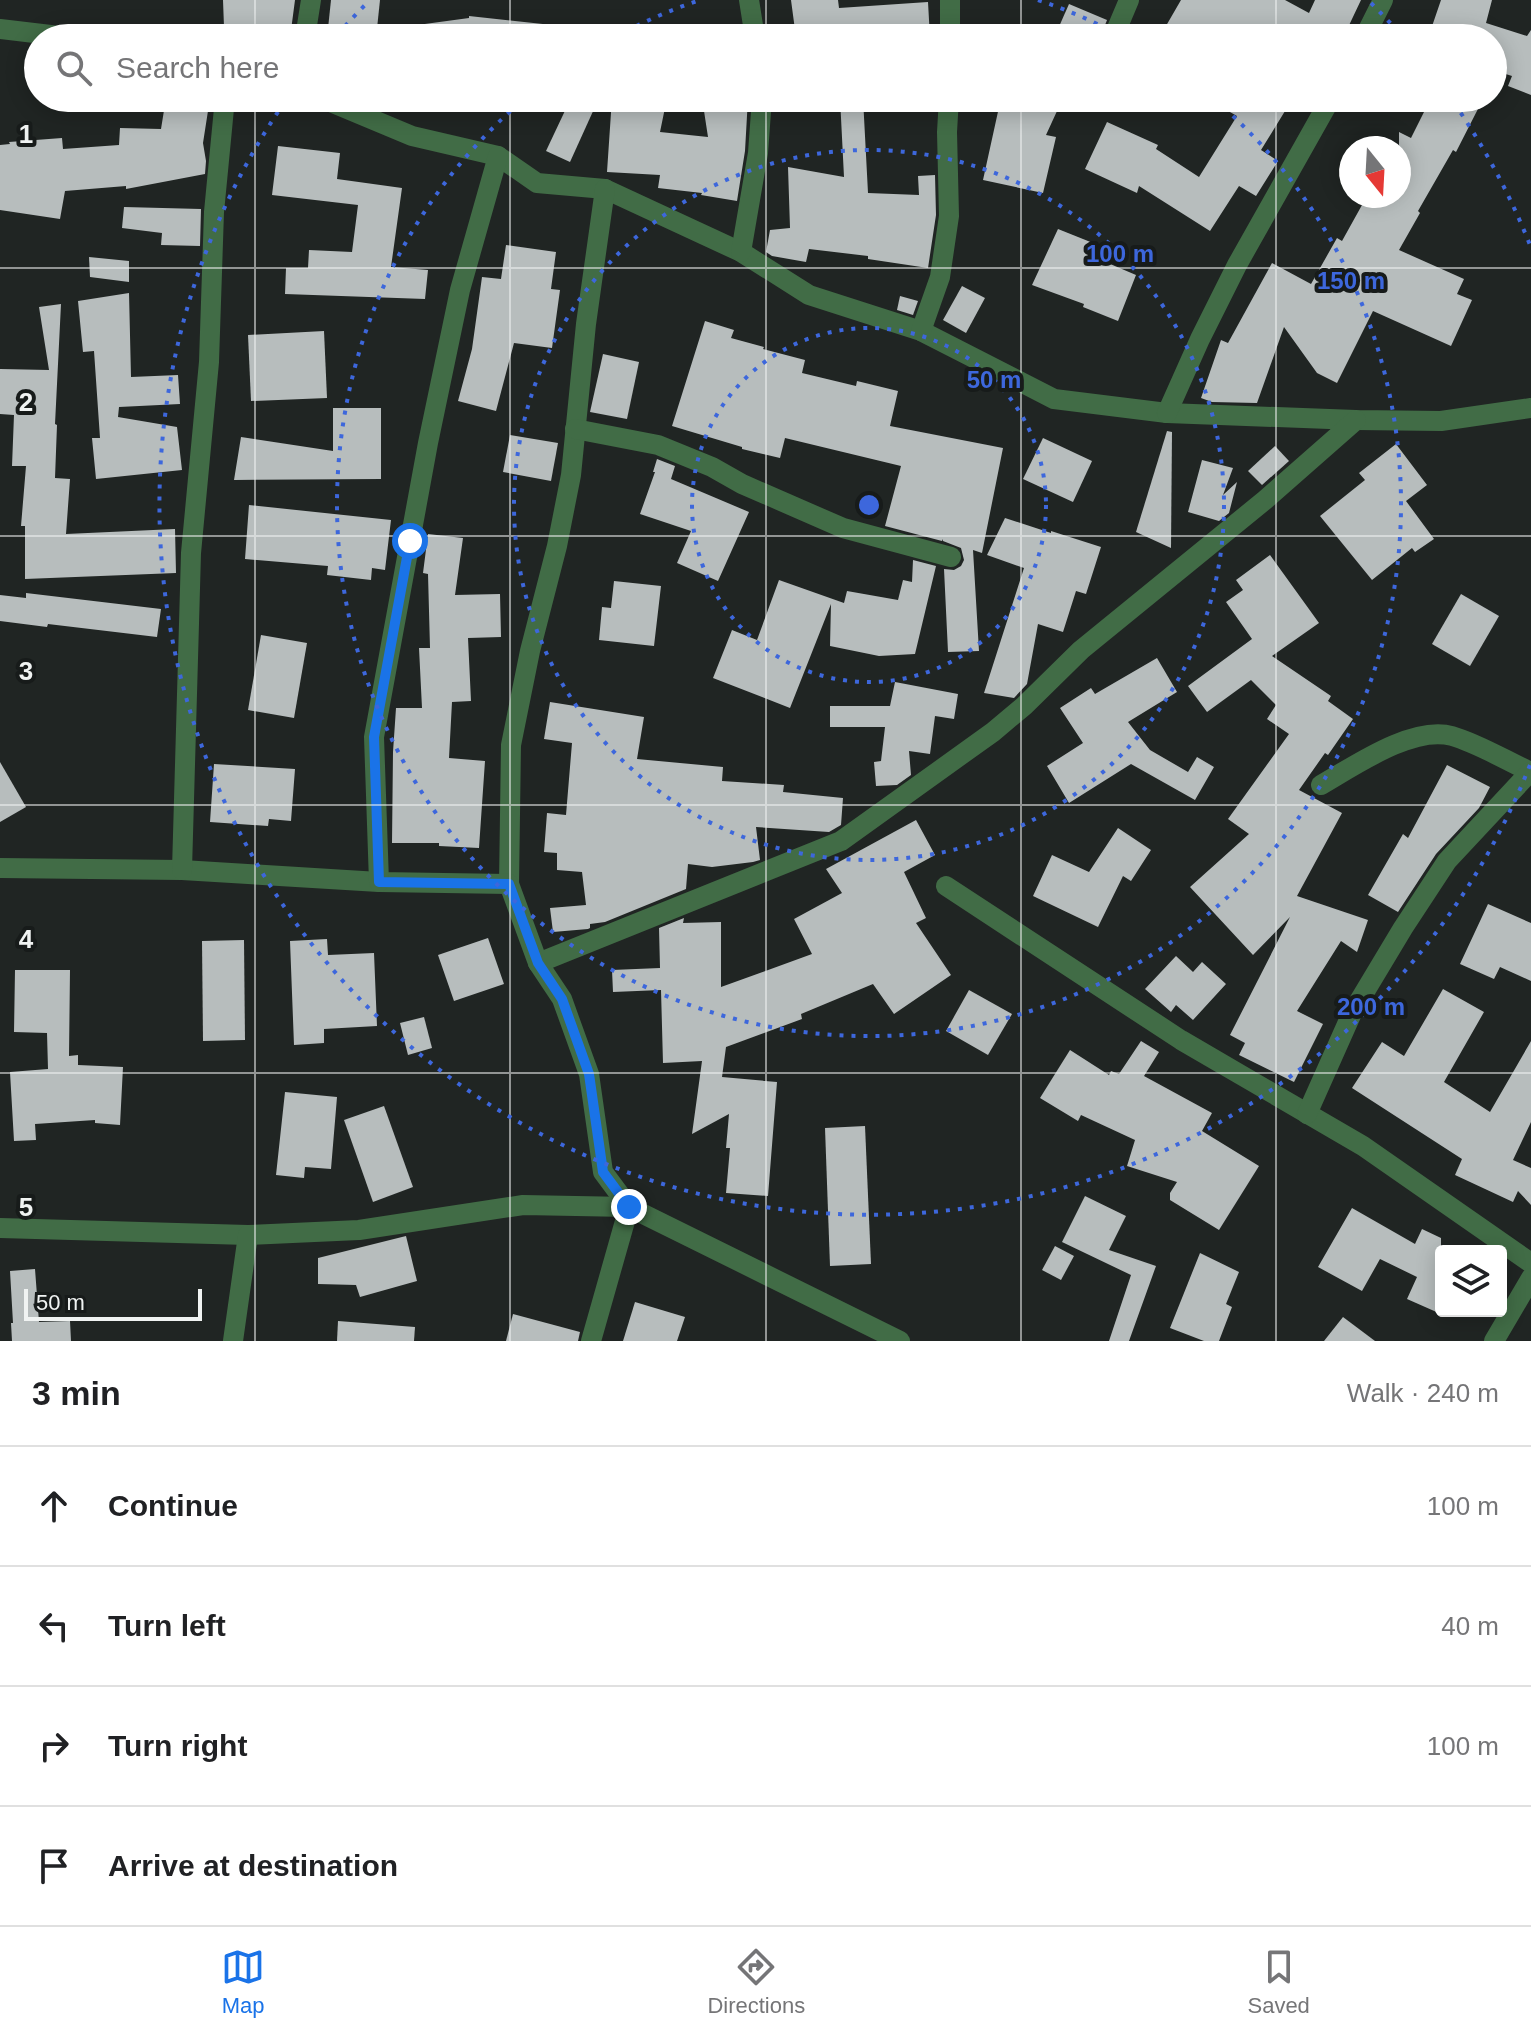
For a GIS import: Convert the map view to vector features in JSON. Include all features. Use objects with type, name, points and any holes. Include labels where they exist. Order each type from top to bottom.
[{"type":"street","points":[[307,24],[311,0]]},
{"type":"street","points":[[749,0],[753,24]]},
{"type":"street","points":[[950,0],[950,24]]},
{"type":"street","points":[[1119,24],[1129,0]]},
{"type":"street","points":[[1371,24],[1383,0]]},
{"type":"street","points":[[0,29],[24,32]]},
{"type":"street","points":[[182,870],[191,553],[209,362],[214,212],[224,112]]},
{"type":"street","points":[[355,112],[412,136],[498,156],[537,183],[605,189],[741,252],[809,295],[921,331],[1054,399],[1167,413],[1356,420],[1441,421],[1531,408]]},
{"type":"street","points":[[741,252],[758,153],[761,112]]},
{"type":"street","points":[[921,331],[940,277],[949,216],[948,112]]},
{"type":"street","points":[[1167,413],[1237,265],[1323,112]]},
{"type":"street","points":[[379,882],[374,737],[428,443],[460,290],[498,156]]},
{"type":"street","points":[[605,189],[586,324],[571,475],[511,745],[509,884],[538,963],[562,999],[589,1074],[603,1172],[629,1207]]},
{"type":"street","points":[[538,963],[841,841],[993,732],[1081,650],[1265,500],[1356,420]]},
{"type":"street","points":[[575,429],[658,445],[843,528],[951,557]]},
{"type":"street","points":[[1307,1114],[1352,1013],[1412,914],[1447,861],[1531,772],[1448,734],[1412,737],[1321,785]]},
{"type":"street","points":[[0,868],[182,870],[379,882],[509,884]]},
{"type":"street","points":[[946,886],[1181,1040],[1363,1146],[1531,1263]]},
{"type":"street","points":[[0,1228],[248,1235],[359,1230],[523,1205],[629,1207],[900,1341]]},
{"type":"street","points":[[591,1341],[629,1207]]},
{"type":"street","points":[[233,1341],[248,1235]]},
{"type":"street","points":[[1494,1341],[1531,1278]]},
{"type":"building","points":[[223,0],[295,0],[292,24],[224,24]]},
{"type":"building","points":[[331,0],[380,0],[377,24],[328,24]]},
{"type":"building","points":[[791,0],[838,0],[839,8],[928,2],[929,24],[794,24]]},
{"type":"building","points":[[1181,0],[1285,0],[1309,13],[1315,0],[1361,0],[1350,24],[1167,24]]},
{"type":"building","points":[[1441,0],[1492,0],[1486,23],[1489,24],[1433,24]]},
{"type":"building","points":[[1069,4],[1107,20],[1105,24],[1060,24]]},
{"type":"building","points":[[469,16],[543,24],[425,24]]},
{"type":"building","points":[[1507,30],[1527,36],[1531,30],[1531,95],[1508,86],[1512,76],[1507,74]]},
{"type":"building","points":[[164,112],[208,112],[203,143],[205,174],[126,189],[126,186],[65,191],[60,219],[0,210],[0,145],[62,138],[63,149],[119,145],[120,128],[161,129]]},
{"type":"building","points":[[564,112],[593,112],[570,162],[546,151]]},
{"type":"building","points":[[611,112],[664,112],[660,132],[708,137],[704,112],[747,112],[737,201],[658,188],[660,175],[607,172]]},
{"type":"building","points":[[841,112],[864,112],[868,193],[919,195],[918,176],[935,175],[936,215],[928,268],[809,249],[806,262],[772,256],[766,252],[770,230],[790,228],[788,167],[844,177]]},
{"type":"building","points":[[998,112],[1057,112],[1046,135],[1056,137],[1043,193],[983,180]]},
{"type":"building","points":[[1230,112],[1284,112],[1261,150],[1278,161],[1256,196],[1239,186],[1210,231],[1139,186],[1137,193],[1085,169],[1107,122],[1158,145],[1156,149],[1199,177],[1237,116]]},
{"type":"building","points":[[1424,112],[1476,112],[1456,152],[1453,150],[1418,211],[1420,213],[1399,250],[1464,279],[1457,294],[1472,300],[1451,346],[1373,311],[1337,383],[1317,373],[1284,327],[1257,403],[1212,402],[1201,398],[1221,340],[1228,343],[1272,263],[1311,284],[1337,238],[1342,241],[1360,208],[1411,208],[1411,138]]},
{"type":"building","points":[[278,146],[340,153],[337,179],[402,188],[391,267],[428,270],[425,299],[285,294],[286,268],[308,268],[309,250],[352,252],[358,205],[272,195]]},
{"type":"building","points":[[124,207],[201,209],[200,246],[161,245],[162,233],[122,228]]},
{"type":"building","points":[[1058,229],[1093,243],[1089,255],[1136,275],[1118,321],[1083,307],[1084,304],[1032,285]]},
{"type":"building","points":[[506,245],[556,252],[551,289],[560,290],[552,348],[514,343],[496,411],[458,401],[472,349],[482,277],[501,279]]},
{"type":"building","points":[[89,257],[129,261],[129,282],[90,277]]},
{"type":"building","points":[[962,286],[985,298],[966,333],[943,320]]},
{"type":"building","points":[[129,293],[131,377],[178,375],[180,404],[119,407],[118,417],[177,427],[182,470],[96,479],[92,438],[100,438],[94,351],[83,352],[78,301]]},
{"type":"building","points":[[900,296],[918,301],[913,315],[897,310]]},
{"type":"building","points":[[61,304],[55,478],[70,479],[66,534],[175,529],[176,573],[25,579],[25,526],[21,526],[26,466],[12,466],[14,415],[0,414],[0,369],[49,370],[39,307]]},
{"type":"building","points":[[705,321],[734,330],[731,338],[805,360],[802,373],[856,386],[857,381],[898,391],[890,426],[1003,448],[982,553],[973,550],[979,651],[948,652],[944,569],[954,570],[961,566],[964,560],[961,548],[942,539],[885,526],[901,466],[785,438],[780,458],[672,426]]},
{"type":"building","points":[[324,331],[327,398],[251,401],[248,335]]},
{"type":"building","points":[[603,354],[639,362],[627,419],[590,412]]},
{"type":"building","points":[[333,408],[381,408],[381,479],[234,480],[241,437],[333,451]]},
{"type":"building","points":[[1167,431],[1172,432],[1171,548],[1136,532]]},
{"type":"building","points":[[510,435],[558,443],[551,481],[503,472]]},
{"type":"building","points":[[1043,438],[1092,461],[1073,502],[1023,479]]},
{"type":"building","points":[[1396,444],[1427,485],[1406,501],[1434,539],[1415,552],[1412,548],[1372,580],[1320,516],[1365,480],[1359,473]]},
{"type":"building","points":[[1275,446],[1289,461],[1262,485],[1248,471]]},
{"type":"building","points":[[657,459],[675,466],[671,479],[749,512],[718,581],[677,563],[691,531],[640,514]]},
{"type":"building","points":[[1202,460],[1233,468],[1223,495],[1237,482],[1229,513],[1219,521],[1188,512]]},
{"type":"building","points":[[249,505],[391,520],[385,570],[372,568],[371,580],[327,575],[328,566],[245,559]]},
{"type":"building","points":[[1005,518],[1101,547],[1086,594],[1076,591],[1063,632],[1038,624],[1027,684],[1014,698],[984,693],[1024,568],[987,555]]},
{"type":"building","points":[[428,534],[463,538],[455,595],[500,594],[501,637],[468,638],[471,701],[452,702],[449,758],[485,761],[479,848],[439,846],[439,843],[392,843],[396,708],[422,708],[419,648],[430,648],[428,574],[423,573]]},
{"type":"building","points":[[1270,555],[1319,623],[1272,656],[1331,696],[1328,701],[1353,719],[1299,790],[1342,813],[1297,896],[1368,920],[1357,952],[1341,941],[1297,1011],[1323,1024],[1294,1082],[1239,1055],[1245,1043],[1230,1035],[1290,917],[1253,955],[1190,887],[1249,834],[1228,819],[1289,734],[1267,719],[1276,705],[1251,680],[1207,712],[1188,686],[1252,639],[1226,602],[1243,590],[1236,580]]},
{"type":"building","points":[[913,560],[936,566],[915,654],[879,656],[830,646],[831,604],[790,708],[713,678],[732,630],[757,640],[779,580],[844,603],[847,591],[898,600],[903,580],[912,582]]},
{"type":"building","points":[[614,581],[661,586],[654,646],[599,640],[602,607],[611,608]]},
{"type":"building","points":[[26,593],[161,609],[157,637],[0,621],[0,595],[26,598]]},
{"type":"building","points":[[1461,594],[1499,616],[1470,666],[1432,644]]},
{"type":"building","points":[[261,635],[307,643],[294,718],[248,710]]},
{"type":"building","points":[[1157,658],[1177,692],[1128,722],[1150,750],[1188,772],[1197,757],[1214,767],[1195,800],[1131,764],[1069,803],[1047,766],[1083,743],[1060,708],[1091,688],[1095,694]]},
{"type":"building","points":[[895,682],[958,694],[954,719],[935,716],[930,754],[909,751],[911,775],[897,785],[876,786],[874,762],[881,761],[885,727],[830,727],[830,706],[890,706]]},
{"type":"building","points":[[550,702],[644,717],[637,759],[723,767],[722,781],[784,785],[783,792],[843,798],[841,825],[829,832],[756,827],[760,860],[712,867],[688,864],[686,889],[605,922],[590,924],[588,929],[553,932],[550,908],[586,905],[582,872],[557,870],[557,853],[544,852],[547,813],[566,815],[572,743],[544,739]]},
{"type":"building","points":[[0,762],[26,807],[0,822]]},
{"type":"building","points":[[214,764],[295,769],[291,821],[269,819],[268,826],[210,822]]},
{"type":"building","points":[[1447,765],[1490,787],[1479,808],[1436,854],[1398,912],[1368,895],[1403,834],[1408,838]]},
{"type":"building","points":[[916,820],[935,855],[904,872],[926,918],[916,923],[951,975],[894,1014],[873,984],[801,1014],[802,1019],[726,1047],[722,1077],[777,1082],[768,1196],[726,1193],[729,1114],[692,1134],[702,1061],[663,1063],[661,990],[613,992],[612,970],[660,968],[659,928],[684,918],[683,923],[721,922],[721,987],[812,954],[794,919],[842,893],[826,869]]},
{"type":"building","points":[[1118,828],[1151,850],[1131,881],[1123,876],[1098,927],[1033,896],[1052,855],[1089,872]]},
{"type":"building","points":[[1488,904],[1531,923],[1531,981],[1500,967],[1494,979],[1460,964]]},
{"type":"building","points":[[488,938],[504,984],[454,1001],[438,955]]},
{"type":"building","points":[[327,939],[328,955],[374,953],[377,1026],[324,1029],[324,1043],[294,1045],[290,941]]},
{"type":"building","points":[[244,940],[245,1040],[203,1041],[202,941]]},
{"type":"building","points":[[1176,956],[1193,972],[1202,962],[1226,984],[1193,1020],[1176,1005],[1171,1012],[1145,989]]},
{"type":"building","points":[[15,970],[70,970],[69,1056],[78,1055],[78,1065],[123,1067],[120,1125],[95,1123],[95,1120],[35,1124],[36,1140],[14,1141],[10,1072],[48,1069],[47,1033],[14,1032]]},
{"type":"building","points":[[1443,989],[1484,1012],[1444,1082],[1490,1112],[1531,1041],[1531,1122],[1513,1160],[1531,1168],[1531,1205],[1518,1191],[1513,1202],[1455,1175],[1462,1159],[1352,1088],[1382,1042],[1404,1056]]},
{"type":"building","points":[[969,990],[1012,1014],[988,1055],[946,1031]]},
{"type":"building","points":[[424,1017],[432,1048],[408,1055],[400,1023]]},
{"type":"building","points":[[1141,1041],[1159,1052],[1144,1076],[1212,1113],[1202,1131],[1259,1166],[1219,1230],[1170,1200],[1170,1193],[1177,1182],[1127,1166],[1135,1140],[1081,1115],[1078,1121],[1040,1098],[1070,1050],[1109,1075],[1111,1071],[1119,1074]]},
{"type":"building","points":[[285,1092],[337,1097],[331,1169],[305,1167],[304,1178],[276,1175]]},
{"type":"building","points":[[384,1106],[413,1187],[373,1202],[344,1120]]},
{"type":"building","points":[[865,1126],[871,1264],[830,1266],[825,1128]]},
{"type":"building","points":[[1085,1196],[1126,1216],[1109,1250],[1156,1266],[1129,1341],[1109,1341],[1131,1275],[1062,1242]]},
{"type":"building","points":[[1352,1208],[1415,1244],[1422,1229],[1441,1238],[1441,1245],[1435,1245],[1435,1311],[1407,1299],[1417,1277],[1380,1259],[1362,1291],[1318,1267]]},
{"type":"building","points":[[406,1236],[417,1281],[360,1297],[356,1285],[318,1284],[318,1258]]},
{"type":"building","points":[[1055,1246],[1074,1256],[1061,1280],[1042,1270]]},
{"type":"building","points":[[1200,1253],[1239,1272],[1226,1304],[1232,1307],[1219,1341],[1204,1341],[1170,1328]]},
{"type":"building","points":[[35,1269],[39,1322],[70,1321],[71,1341],[12,1341],[10,1271]]},
{"type":"building","points":[[635,1302],[685,1317],[677,1341],[623,1341]]},
{"type":"building","points":[[513,1314],[580,1332],[578,1341],[506,1341]]},
{"type":"building","points":[[1343,1317],[1375,1341],[1324,1341]]},
{"type":"building","points":[[338,1321],[415,1327],[414,1341],[337,1341]]},
{"type":"route","points":[[410,541],[374,737],[379,882],[509,884],[538,963],[562,999],[589,1074],[603,1172],[629,1207]]}]
